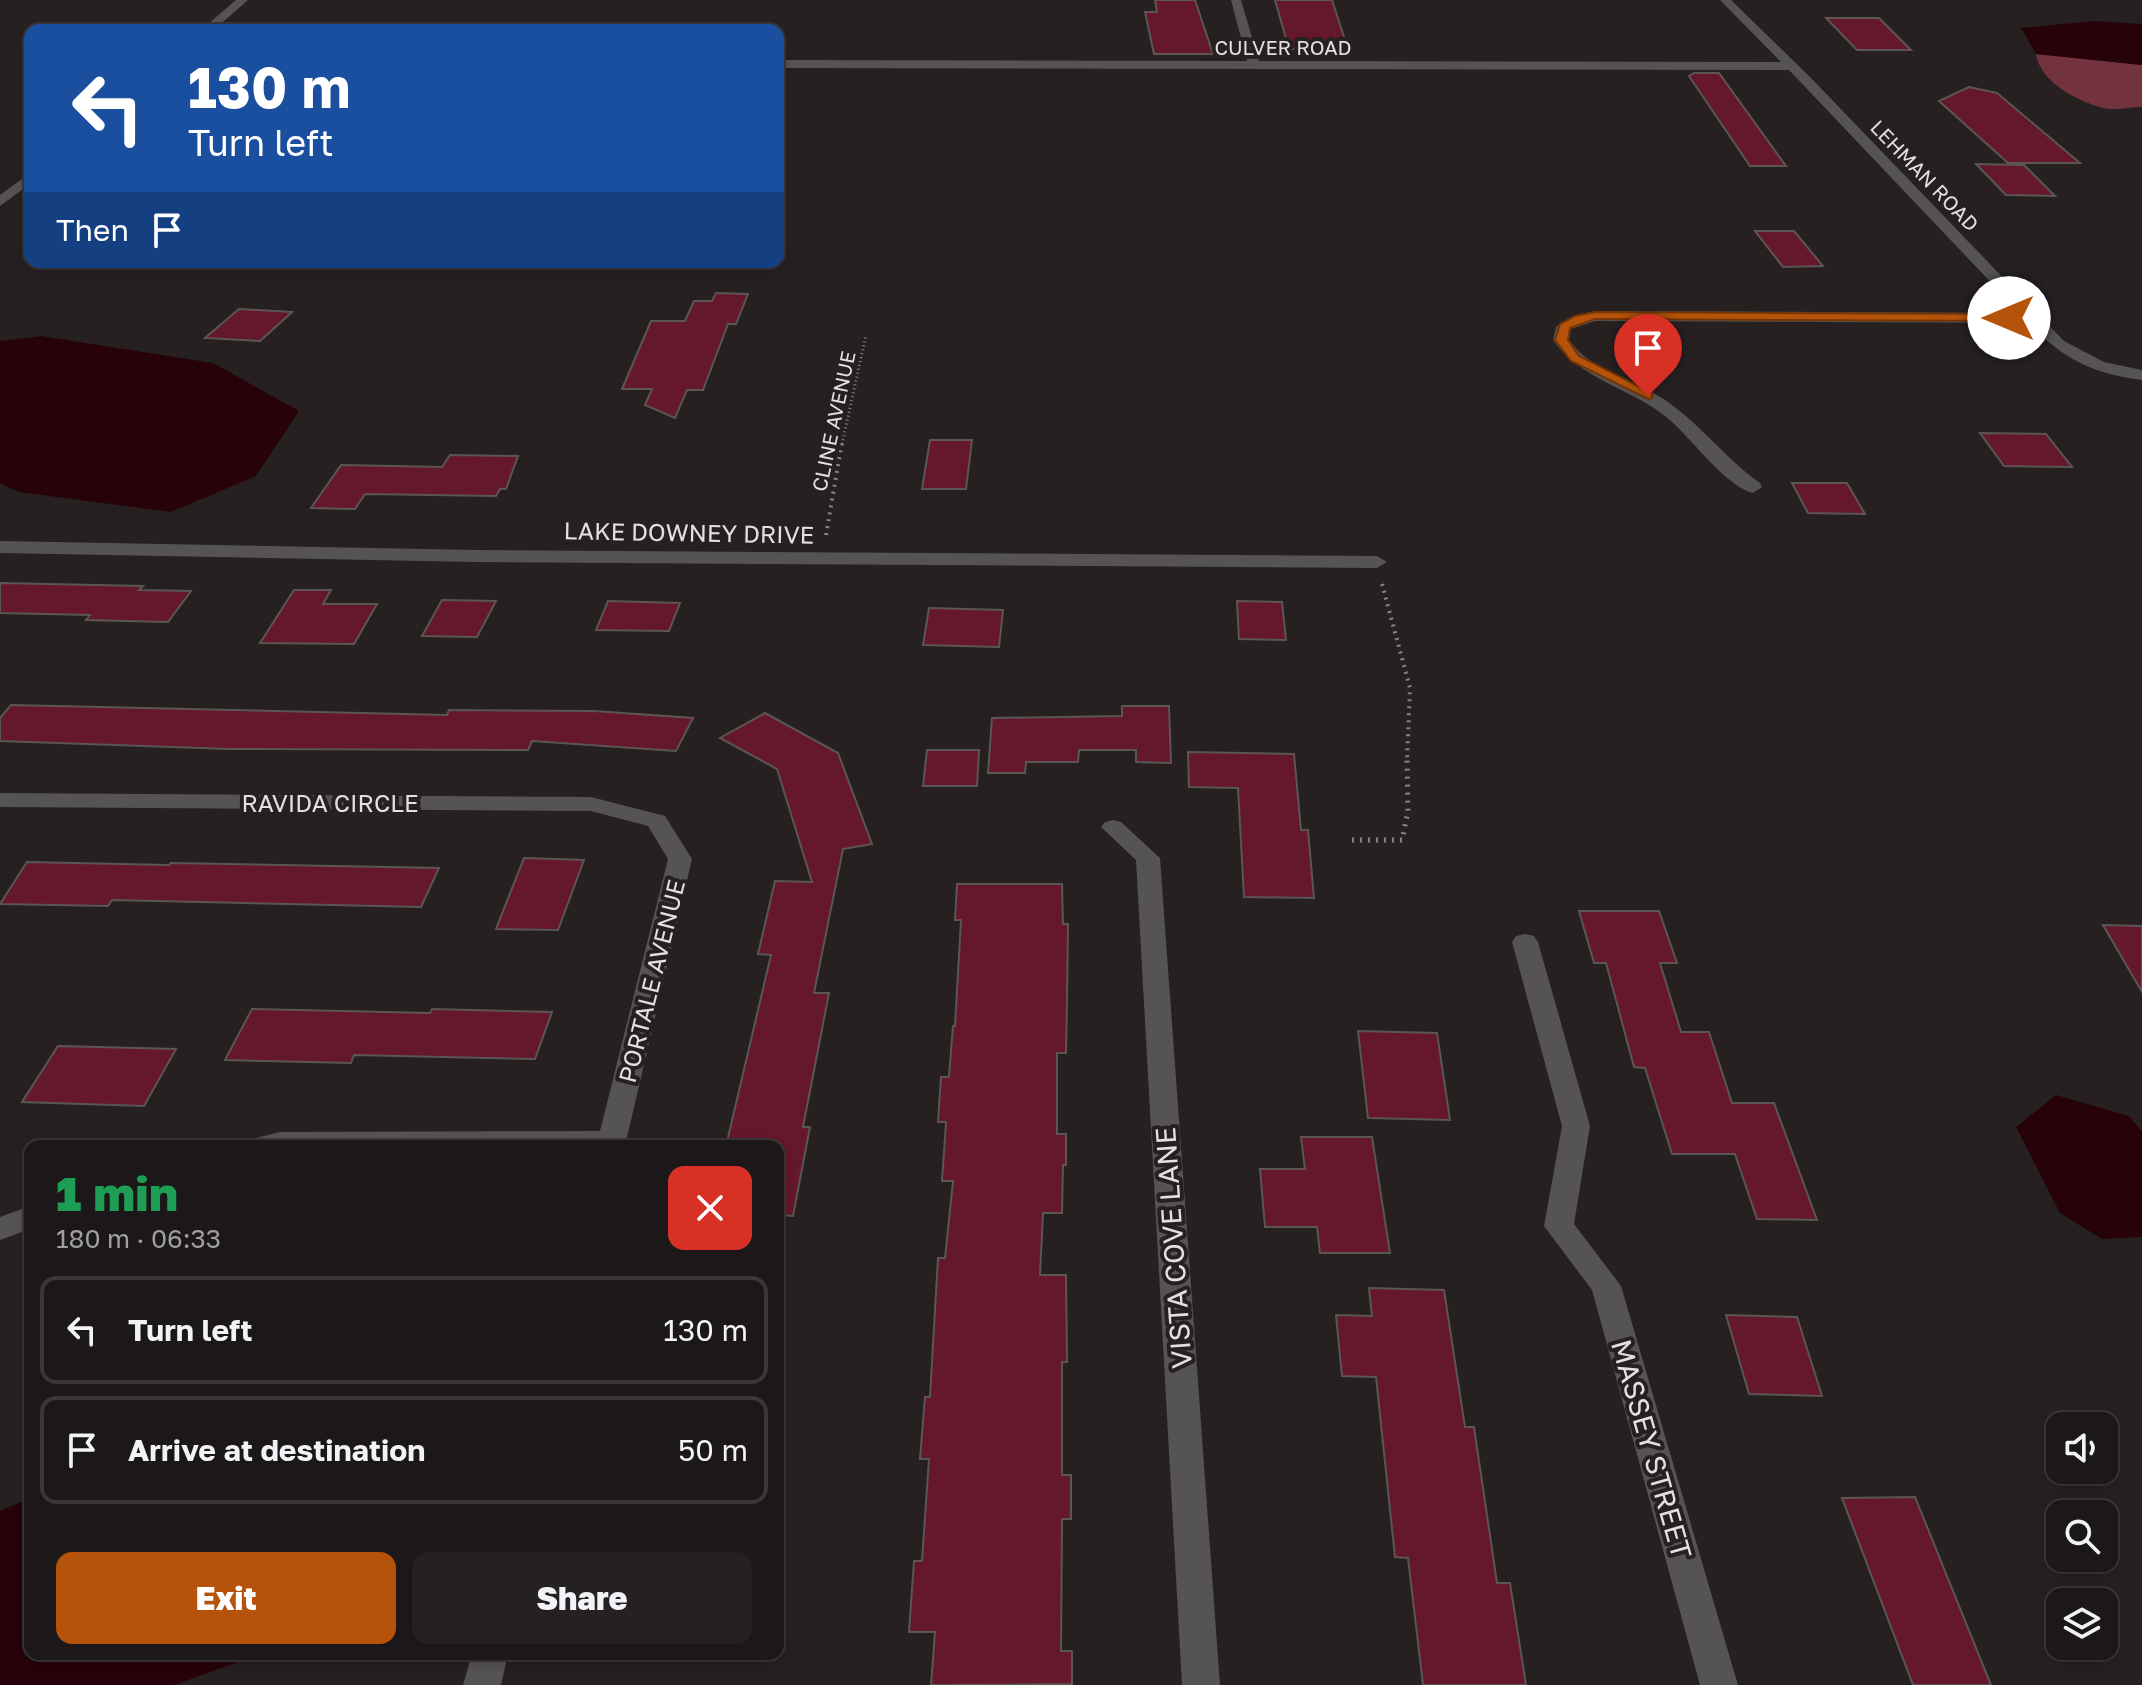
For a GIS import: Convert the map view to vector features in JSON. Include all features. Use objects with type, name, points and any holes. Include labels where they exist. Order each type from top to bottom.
[{"type":"street","points":[[214,24],[243,0]]},
{"type":"street","points":[[1236,0],[1254,65]]},
{"type":"street","name":"LEHMAN ROAD","points":[[1725,0],[2066,350],[2103,368],[2142,375]]},
{"type":"street","name":"CULVER ROAD","points":[[784,64],[1789,66]]},
{"type":"street","points":[[0,202],[24,182]]},
{"type":"street","points":[[1753,487],[1732,473],[1662,405],[1575,359],[1561,340],[1564,327],[1579,319],[1595,316],[2033,318]]},
{"type":"street","name":"LAKE DOWNEY DRIVE","points":[[0,547],[822,560],[1109,558],[1377,562]]},
{"type":"street","name":"RAVIDA CIRCLE","points":[[0,800],[591,804],[657,821]]},
{"type":"street","name":"PORTALE AVENUE","points":[[612,1140],[680,859],[657,821]]},
{"type":"street","name":"VISTA COVE LANE","points":[[1113,827],[1148,858],[1201,1685]]},
{"type":"street","name":"MASSEY STREET","points":[[1525,942],[1576,1126],[1559,1226],[1606,1286],[1719,1685]]},
{"type":"street","points":[[0,1229],[24,1219]]},
{"type":"street","points":[[482,1685],[488,1660]]},
{"type":"path","name":"CLINE AVENUE","points":[[822,560],[835,473],[866,335]]},
{"type":"path","points":[[1352,840],[1402,840],[1408,811],[1407,720],[1410,688],[1377,562]]},
{"type":"shaded area","points":[[2094,21],[2142,24],[2142,65],[2036,54],[2021,28]]},
{"type":"shaded area","points":[[2036,54],[2142,65],[2142,107],[2108,109],[2071,95],[2044,73]]},
{"type":"shaded area","points":[[41,336],[213,363],[299,411],[256,476],[171,512],[19,492],[0,483],[0,341]]},
{"type":"shaded area","points":[[2056,1095],[2129,1116],[2142,1132],[2142,1237],[2102,1239],[2060,1213],[2016,1127]]},
{"type":"shaded area","points":[[24,1501],[24,1660],[243,1660],[174,1685],[0,1685],[0,1511]]},
{"type":"building","points":[[1155,0],[1195,0],[1213,54],[1154,54],[1145,12],[1157,12]]},
{"type":"building","points":[[1275,0],[1332,0],[1348,49],[1289,49]]},
{"type":"building","points":[[1826,18],[1879,18],[1911,50],[1857,50]]},
{"type":"building","points":[[1694,73],[1719,73],[1786,166],[1750,166],[1689,76]]},
{"type":"building","points":[[1969,87],[1997,93],[2080,163],[2008,163],[1939,101]]},
{"type":"building","points":[[1976,164],[2024,165],[2055,196],[2006,195]]},
{"type":"building","points":[[1755,231],[1794,231],[1823,266],[1783,267]]},
{"type":"building","points":[[716,293],[748,294],[736,324],[728,324],[703,390],[687,390],[675,418],[645,405],[652,389],[622,389],[651,321],[685,321],[694,301],[712,301]]},
{"type":"building","points":[[239,309],[292,312],[260,341],[205,338]]},
{"type":"building","points":[[1980,433],[2046,434],[2072,467],[2004,466]]},
{"type":"building","points":[[930,440],[972,440],[966,489],[922,489]]},
{"type":"building","points":[[450,455],[518,456],[506,489],[500,489],[496,496],[365,494],[355,509],[311,508],[341,465],[442,467]]},
{"type":"building","points":[[1792,483],[1847,483],[1865,514],[1808,513]]},
{"type":"building","points":[[0,583],[143,586],[139,590],[191,591],[168,622],[86,620],[90,615],[0,613]]},
{"type":"building","points":[[294,590],[331,590],[323,604],[377,604],[354,644],[260,643]]},
{"type":"building","points":[[442,600],[496,601],[477,637],[422,636]]},
{"type":"building","points":[[608,601],[680,603],[669,631],[596,630]]},
{"type":"building","points":[[1237,601],[1282,602],[1286,640],[1239,639]]},
{"type":"building","points":[[929,608],[1003,610],[999,647],[923,645]]},
{"type":"building","points":[[11,705],[447,715],[449,710],[594,711],[693,718],[676,751],[532,741],[528,750],[229,749],[0,741],[0,718]]},
{"type":"building","points":[[1122,706],[1169,706],[1171,763],[1136,762],[1136,750],[1079,750],[1078,762],[1026,762],[1025,773],[988,773],[992,718],[1122,716]]},
{"type":"building","points":[[765,713],[838,753],[872,844],[843,849],[814,993],[829,993],[803,1127],[810,1127],[793,1216],[784,1215],[784,1140],[727,1140],[771,955],[758,954],[775,881],[812,882],[777,769],[720,738]]},
{"type":"building","points":[[927,750],[979,750],[977,786],[923,786]]},
{"type":"building","points":[[1188,752],[1294,754],[1301,830],[1308,830],[1314,898],[1244,897],[1238,788],[1189,787]]},
{"type":"building","points":[[524,858],[584,860],[558,930],[496,929]]},
{"type":"building","points":[[27,862],[439,868],[421,907],[112,900],[108,906],[0,904]]},
{"type":"building","points":[[957,884],[1062,884],[1063,924],[1068,924],[1066,1053],[1057,1053],[1057,1134],[1066,1134],[1066,1165],[1063,1165],[1062,1213],[1043,1213],[1040,1275],[1066,1275],[1067,1362],[1062,1362],[1062,1475],[1071,1475],[1071,1519],[1062,1519],[1061,1651],[1072,1651],[1072,1684],[931,1685],[935,1632],[909,1632],[914,1561],[922,1561],[929,1459],[920,1459],[925,1397],[930,1397],[938,1258],[945,1258],[953,1181],[942,1181],[946,1122],[938,1122],[941,1077],[949,1077],[955,1026],[961,920],[955,920]]},
{"type":"building","points":[[1579,911],[1659,911],[1677,963],[1660,963],[1681,1032],[1709,1032],[1732,1103],[1774,1103],[1817,1220],[1757,1219],[1735,1154],[1672,1154],[1645,1068],[1634,1067],[1606,963],[1594,963]]},
{"type":"building","points":[[2103,925],[2142,926],[2142,992]]},
{"type":"building","points":[[252,1009],[552,1012],[535,1059],[354,1055],[351,1063],[225,1060]]},
{"type":"building","points":[[1358,1031],[1437,1033],[1450,1120],[1368,1118]]},
{"type":"building","points":[[58,1046],[176,1049],[144,1106],[22,1102]]},
{"type":"building","points":[[1301,1137],[1372,1137],[1390,1253],[1320,1253],[1317,1227],[1265,1227],[1260,1169],[1305,1169]]},
{"type":"building","points":[[1369,1288],[1444,1290],[1465,1427],[1474,1427],[1497,1583],[1510,1583],[1526,1685],[1423,1685],[1408,1558],[1395,1557],[1376,1377],[1342,1376],[1336,1315],[1372,1316]]},
{"type":"building","points":[[1726,1315],[1797,1317],[1822,1396],[1749,1394]]},
{"type":"building","points":[[1915,1497],[1991,1685],[1913,1685],[1842,1498]]},
{"type":"route","points":[[1648,396],[1575,359],[1561,340],[1564,327],[1579,319],[1595,316],[2009,318]]}]
